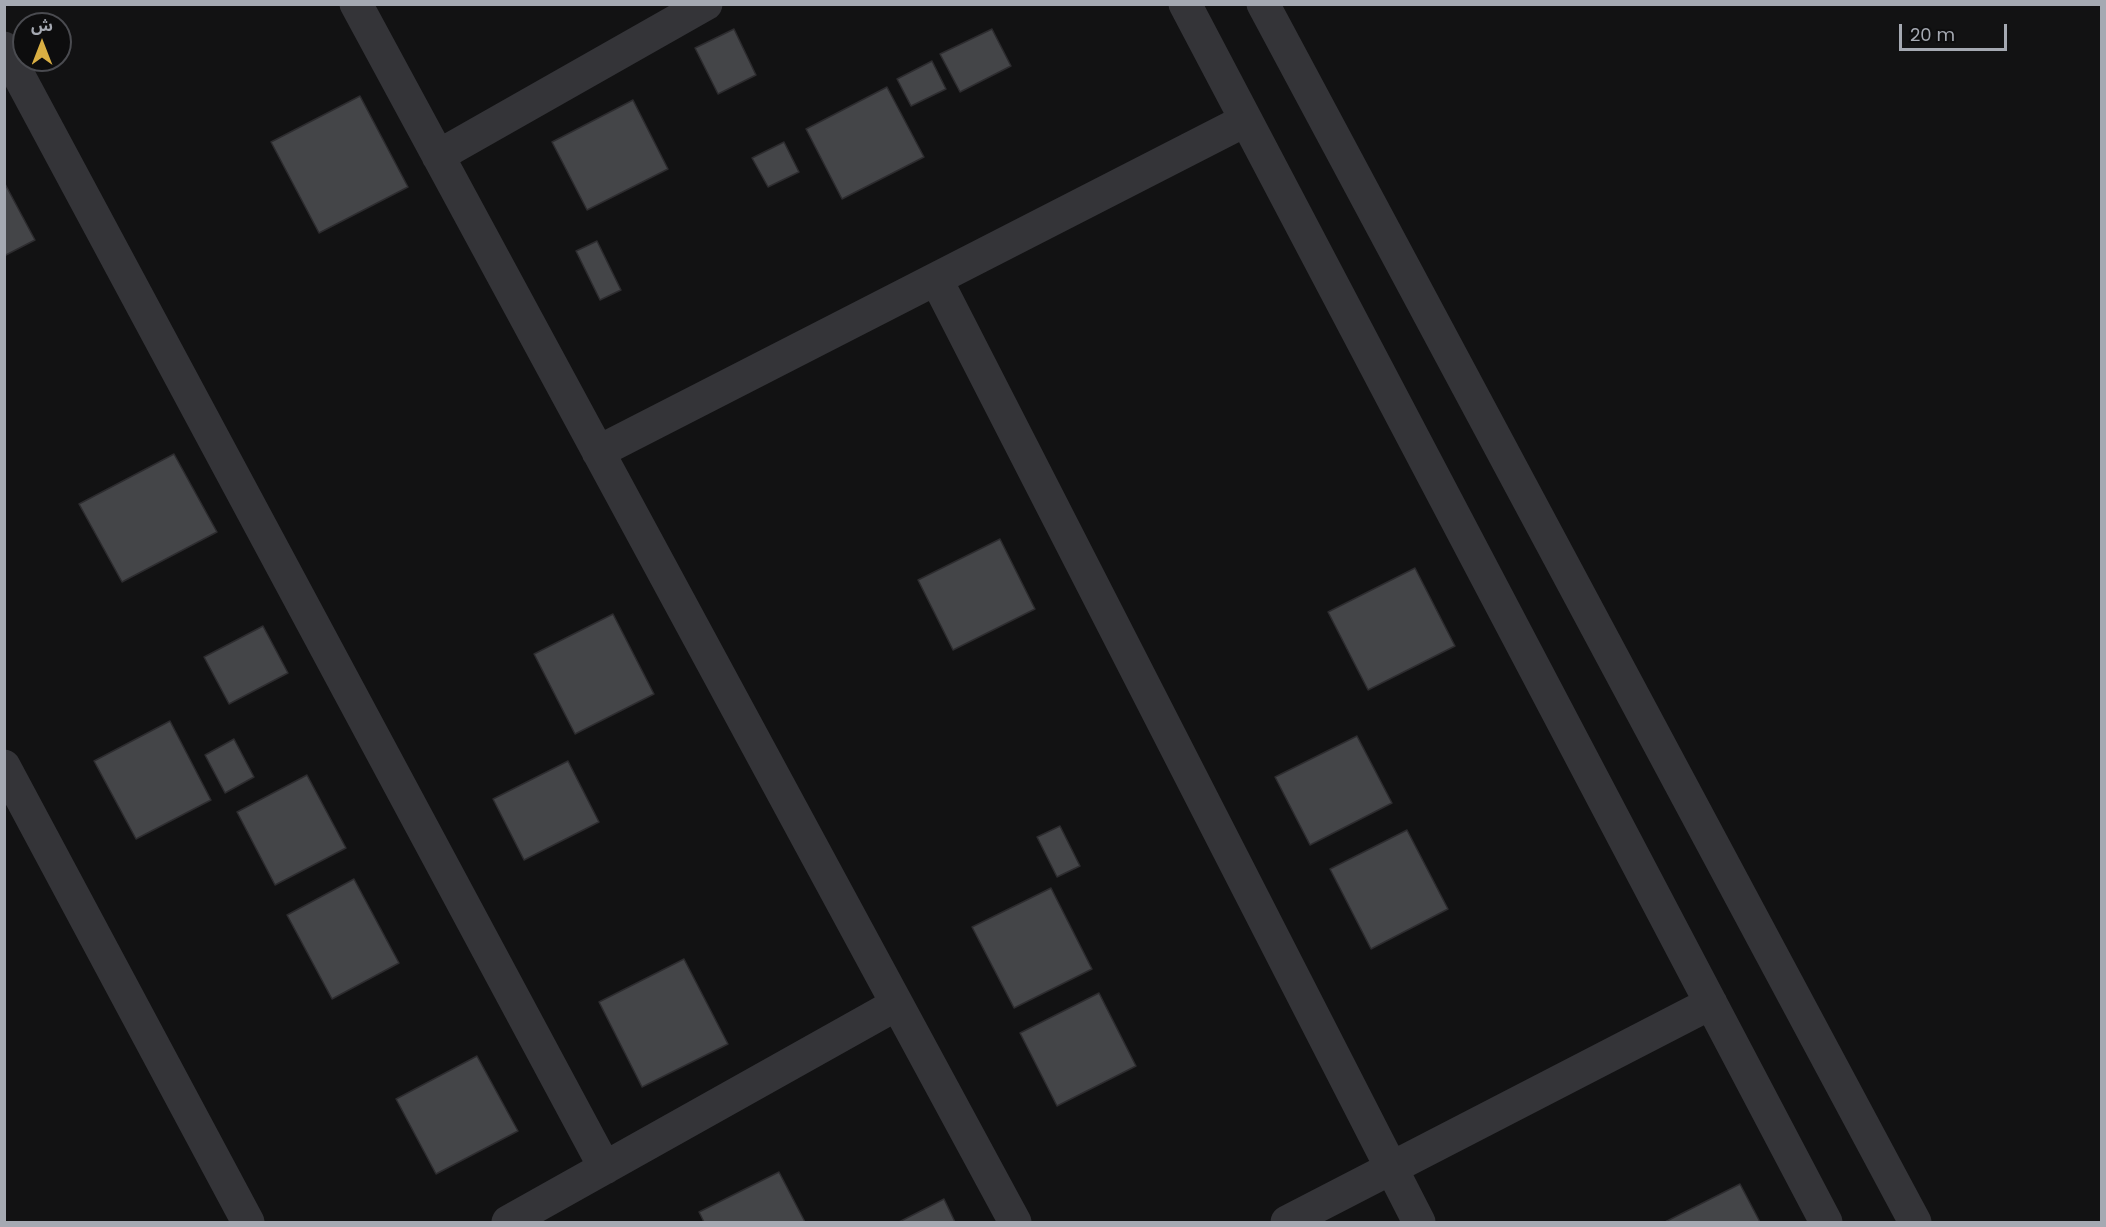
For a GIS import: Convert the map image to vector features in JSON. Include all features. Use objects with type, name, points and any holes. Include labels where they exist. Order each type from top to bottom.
[{"type":"street","points":[[356,4],[1015,1222]]},
{"type":"street","points":[[438,156],[706,4]]},
{"type":"street","points":[[1185,4],[1826,1222]]},
{"type":"street","points":[[1263,4],[1915,1222]]},
{"type":"street","points":[[4,48],[605,1168]]},
{"type":"street","points":[[598,452],[1246,120]]},
{"type":"street","points":[[936,279],[1419,1222]]},
{"type":"street","points":[[4,766],[248,1222]]},
{"type":"street","points":[[1287,1222],[1711,1003]]},
{"type":"street","points":[[508,1222],[897,1004]]},
{"type":"building","points":[[734,29],[756,75],[718,94],[695,48]]},
{"type":"building","points":[[992,29],[1011,66],[960,92],[940,54]]},
{"type":"building","points":[[932,61],[946,89],[911,106],[897,79]]},
{"type":"building","points":[[887,87],[924,157],[842,199],[806,129]]},
{"type":"building","points":[[360,96],[408,187],[319,233],[271,142]]},
{"type":"building","points":[[633,100],[668,169],[587,210],[552,142]]},
{"type":"building","points":[[784,142],[799,172],[768,187],[752,158]]},
{"type":"building","points":[[4,182],[35,240],[4,256]]},
{"type":"building","points":[[597,241],[621,290],[600,300],[576,251]]},
{"type":"building","points":[[174,454],[217,532],[122,582],[79,504]]},
{"type":"building","points":[[1000,539],[1035,609],[953,650],[918,580]]},
{"type":"building","points":[[1415,568],[1455,646],[1368,690],[1328,612]]},
{"type":"building","points":[[613,614],[654,694],[575,734],[534,654]]},
{"type":"building","points":[[263,626],[288,673],[229,704],[204,657]]},
{"type":"building","points":[[170,721],[211,800],[136,839],[94,761]]},
{"type":"building","points":[[1357,736],[1392,803],[1310,845],[1275,777]]},
{"type":"building","points":[[234,739],[254,777],[225,793],[205,755]]},
{"type":"building","points":[[568,761],[599,822],[524,860],[493,799]]},
{"type":"building","points":[[307,775],[346,848],[275,885],[237,812]]},
{"type":"building","points":[[1060,826],[1080,866],[1057,877],[1037,837]]},
{"type":"building","points":[[1407,830],[1448,909],[1371,949],[1330,869]]},
{"type":"building","points":[[354,879],[399,963],[332,999],[287,915]]},
{"type":"building","points":[[1051,888],[1092,969],[1014,1008],[972,927]]},
{"type":"building","points":[[684,959],[728,1044],[642,1087],[599,1002]]},
{"type":"building","points":[[1099,993],[1136,1066],[1057,1106],[1020,1033]]},
{"type":"building","points":[[477,1056],[518,1131],[436,1174],[396,1099]]},
{"type":"building","points":[[779,1172],[805,1222],[704,1222],[699,1212]]},
{"type":"building","points":[[1740,1184],[1760,1222],[1665,1222]]},
{"type":"building","points":[[944,1199],[955,1222],[899,1222]]}]
